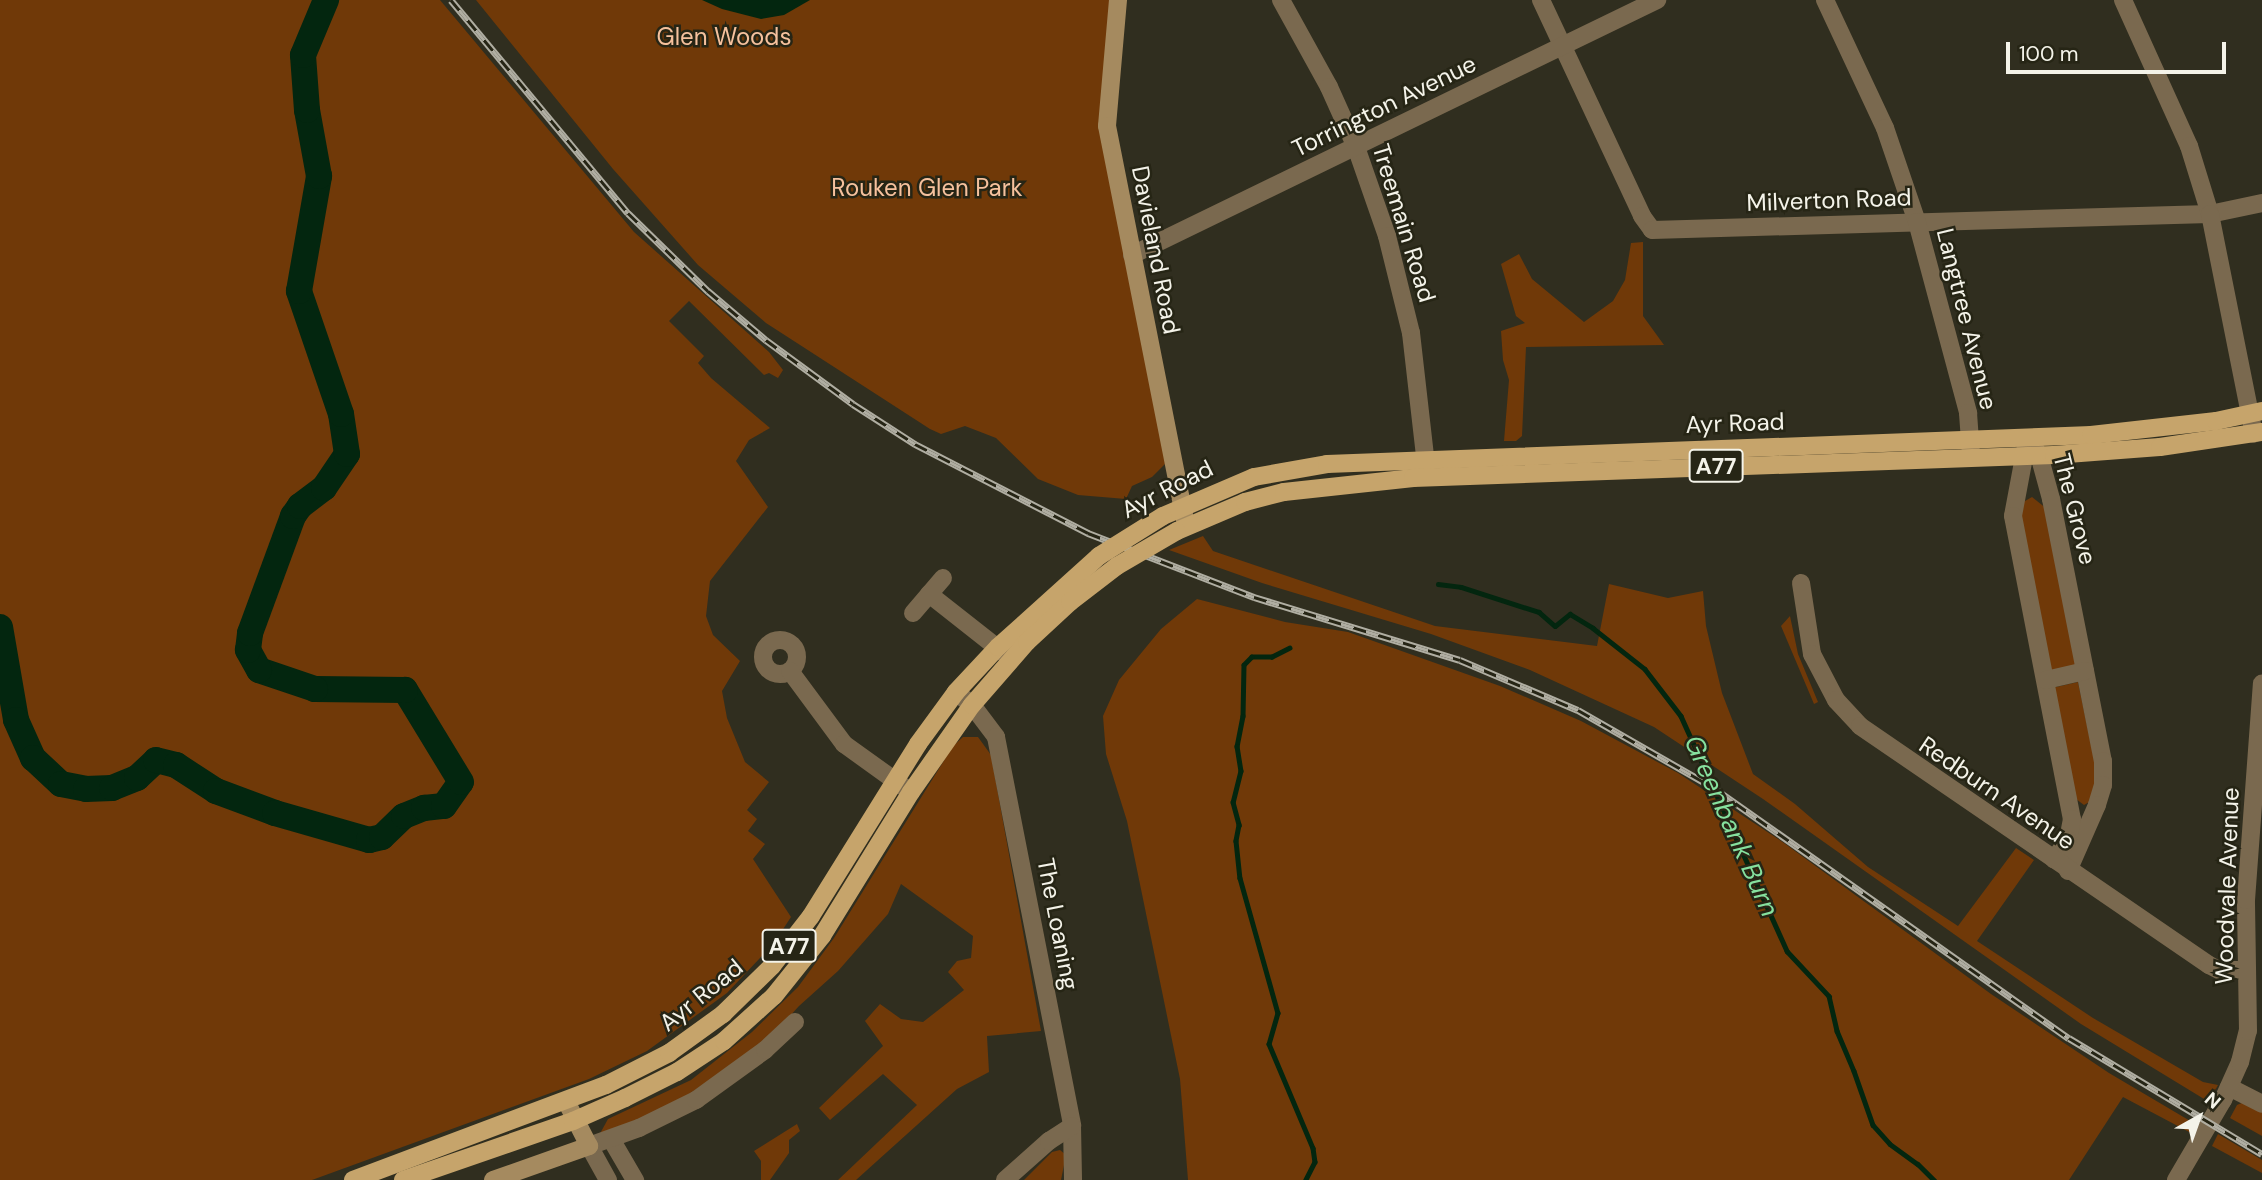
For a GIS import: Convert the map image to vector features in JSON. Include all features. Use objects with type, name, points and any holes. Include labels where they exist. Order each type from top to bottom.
[{"type":"main road","name":"Ayr Road","points":[[1971,449],[2028,438],[2150,430],[2216,421],[2256,412]]},
{"type":"main road","name":"Ayr Road","points":[[353,1180],[567,1102],[669,1053],[699,1033],[746,993],[811,916],[903,787],[972,705],[1005,654],[1099,556],[1180,506],[1254,477],[1327,464],[1426,469],[1971,449],[2031,456],[2160,447],[2258,433]]},
{"type":"main road","points":[[1327,464],[1329,487]]},
{"type":"main road","name":"Ayr Road","points":[[403,1180],[573,1121],[677,1072],[724,1041],[774,996],[822,936],[956,692],[1117,566],[1182,528],[1264,497],[1426,469]]},
{"type":"street","name":"Davieland Road","points":[[1118,0],[1107,126],[1182,528]]},
{"type":"street","name":"Treemain Road","points":[[1281,0],[1301,31],[1356,147],[1387,236],[1411,333],[1426,469]]},
{"type":"street","name":"Milverton Road","points":[[1541,0],[1642,216],[1652,230],[2210,214],[2262,203]]},
{"type":"street","name":"Torrington Avenue","points":[[1132,256],[1657,0]]},
{"type":"street","name":"Langtree Avenue","points":[[1825,0],[1885,128],[1917,222],[1968,413],[1971,449]]},
{"type":"street","points":[[2123,0],[2179,121],[2210,214],[2256,412],[2258,433]]},
{"type":"street","name":"The Grove","points":[[2028,438],[2031,456],[2061,545],[2103,761],[2104,785],[2061,865]]},
{"type":"street","name":"The Grove","points":[[2031,456],[2013,516],[2072,819],[2061,865]]},
{"type":"street","points":[[913,613],[943,578]]},
{"type":"street","name":"Redburn Avenue","points":[[1801,583],[1812,654],[1826,686],[1846,713],[1901,757],[2209,965],[2219,970],[2247,970]]},
{"type":"street","points":[[929,594],[1005,654]]},
{"type":"street","points":[[790,671],[844,744],[903,787]]},
{"type":"street","points":[[2046,680],[2085,671]]},
{"type":"street","name":"Woodvale Avenue","points":[[2176,1180],[2229,1087],[2248,1031],[2248,860],[2262,684]]},
{"type":"street","name":"The Loaning","points":[[956,692],[972,705],[996,737],[1072,1126],[1073,1180]]},
{"type":"street","points":[[493,1180],[611,1139],[696,1100],[765,1050],[795,1022]]},
{"type":"street","points":[[2229,1087],[2262,1104]]},
{"type":"street","points":[[567,1102],[573,1121],[608,1180]]},
{"type":"street","points":[[1005,1180],[1049,1141],[1072,1126]]},
{"type":"street","points":[[611,1139],[635,1180]]},
{"type":"green space","points":[[0,0],[440,0],[634,232],[769,352],[783,370],[778,378],[769,373],[764,375],[689,301],[669,321],[704,356],[698,363],[711,378],[770,428],[749,440],[736,461],[768,507],[710,581],[706,616],[713,635],[740,661],[722,691],[727,718],[745,762],[769,782],[747,810],[757,819],[748,831],[765,844],[753,859],[791,917],[774,943],[727,993],[647,1051],[589,1079],[312,1180],[0,1180]]},
{"type":"green space","name":"Rouken Glen Park","points":[[476,0],[1118,0],[1107,126],[1171,458],[1152,477],[1132,486],[1126,499],[1078,495],[1038,479],[996,438],[965,426],[941,434],[930,429],[766,323],[698,265],[613,169]]},
{"type":"green space","points":[[1643,242],[1643,316],[1664,345],[1526,347],[1522,436],[1516,441],[1504,441],[1509,380],[1503,360],[1501,331],[1525,323],[1516,316],[1501,264],[1519,254],[1532,279],[1584,322],[1613,301],[1625,280],[1631,243]]},
{"type":"green space","points":[[2032,497],[2047,509],[2078,665],[2050,671],[2018,505]]},
{"type":"green space","points":[[1203,536],[1213,551],[1435,626],[1597,646],[1609,584],[1668,598],[1703,591],[1706,626],[1722,693],[1753,774],[1795,804],[1868,867],[1958,926],[2016,848],[2034,860],[1977,941],[2093,1018],[2203,1082],[2218,1085],[2209,1102],[2081,1024],[1763,799],[1654,727],[1530,670],[1431,634],[1262,583],[1169,550]]},
{"type":"green space","points":[[1197,599],[1285,622],[1348,632],[1500,686],[1581,721],[1678,773],[1784,843],[1991,994],[2109,1073],[2197,1125],[2191,1133],[2123,1097],[2069,1180],[1188,1180],[1180,1079],[1127,821],[1106,754],[1103,716],[1119,680],[1161,629]]},
{"type":"green space","points":[[1790,616],[1798,654],[1818,702],[1814,704],[1781,626]]},
{"type":"green space","points":[[2078,682],[2097,773],[2091,801],[2084,805],[2076,799],[2052,688]]},
{"type":"green space","points":[[963,737],[978,737],[991,755],[1041,1031],[987,1036],[989,1072],[957,1089],[856,1180],[838,1180],[917,1105],[883,1074],[830,1120],[819,1108],[883,1046],[865,1021],[880,1004],[901,1019],[923,1022],[964,990],[948,972],[957,961],[971,958],[973,936],[901,884],[888,914],[838,971],[799,1006],[769,1039],[669,1108],[597,1139],[608,1119],[691,1080],[752,1032],[798,987],[834,938],[953,746]]},
{"type":"green space","points":[[2244,1102],[2262,1111],[2262,1136],[2230,1118],[2237,1105]]},
{"type":"green space","points":[[797,1124],[800,1131],[789,1140],[789,1153],[770,1180],[761,1180],[761,1161],[754,1151]]},
{"type":"green space","points":[[2218,1134],[2262,1160],[2262,1173],[2212,1146]]},
{"type":"green space","points":[[1060,1150],[1066,1155],[1061,1180],[1024,1180],[1052,1152]]},
{"type":"shaded area","points":[[702,0],[810,0],[784,15],[761,19],[722,9]]},
{"type":"waterway","points":[[0,627],[16,720],[33,758],[61,784],[86,789],[112,788],[137,778],[156,760],[176,765],[216,791],[275,813],[369,840],[382,837],[404,816],[424,808],[444,806],[461,782],[405,690],[315,689],[259,670],[248,650],[250,633],[293,516],[300,506],[324,488],[347,454],[341,414],[299,291],[319,176],[307,110],[303,55],[326,0]]},
{"type":"waterway","name":"Greenbank Burn","points":[[1438,584],[1461,587],[1539,612],[1555,626],[1570,614],[1593,628],[1645,669],[1681,716],[1787,951],[1829,996],[1837,1031],[1873,1125],[1890,1144],[1918,1164],[1934,1180]]},
{"type":"waterway","name":"Greenbank Burn","points":[[1290,648],[1272,657],[1252,657],[1244,665],[1243,716],[1237,746],[1241,771],[1233,802],[1239,825],[1236,841],[1240,878],[1278,1013],[1269,1044],[1313,1148],[1315,1162],[1306,1180]]},
{"type":"railway","points":[[451,0],[628,213],[708,291],[766,340],[853,404],[915,444],[1088,533],[1254,597],[1460,660],[1578,710],[1714,788],[2069,1038],[2262,1154]]},
{"type":"park label","name":"Glen Woods","points":[[724,37]]}]
